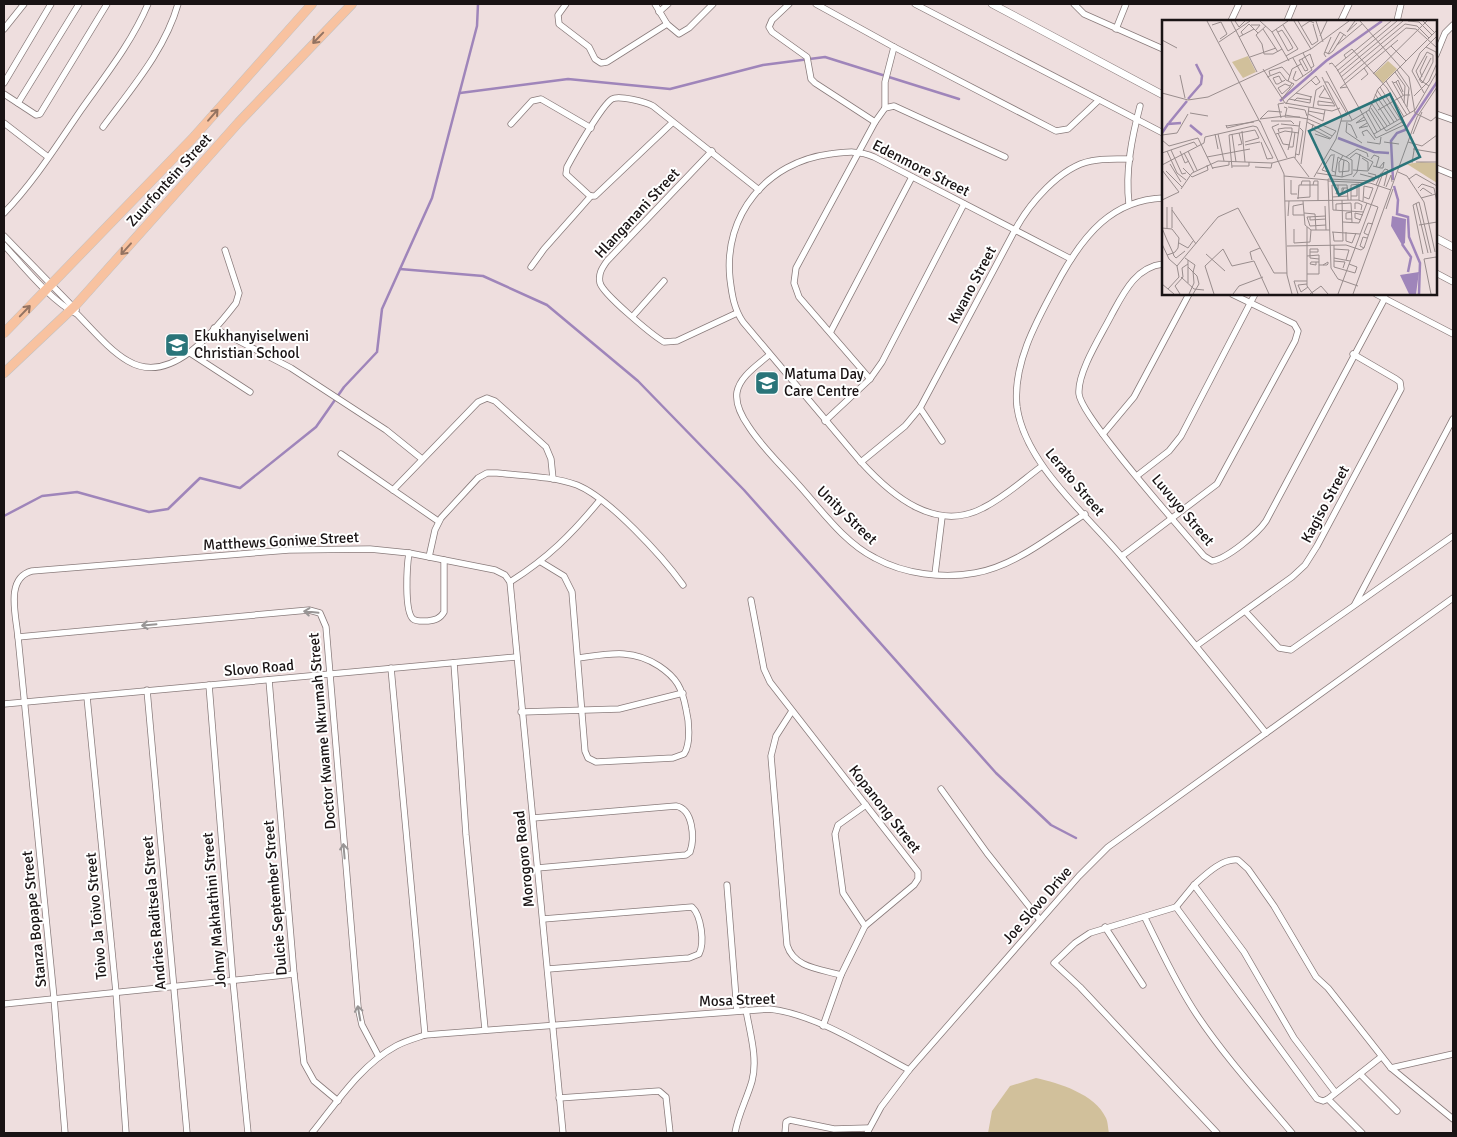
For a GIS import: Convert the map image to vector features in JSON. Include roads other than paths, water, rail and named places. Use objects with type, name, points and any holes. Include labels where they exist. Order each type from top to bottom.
[{"type":"main road","name":"Zuurfontein Street","points":[[4,333],[192,139],[312,4]]},
{"type":"main road","name":"Zuurfontein Street","points":[[4,373],[74,310],[246,115],[352,4]]},
{"type":"street","points":[[4,29],[24,4]]},
{"type":"street","points":[[4,83],[51,4]]},
{"type":"street","points":[[18,104],[79,4]]},
{"type":"street","points":[[4,94],[36,115],[40,114],[107,4]]},
{"type":"street","points":[[4,213],[26,188],[117,58],[142,19],[148,4]]},
{"type":"street","points":[[103,127],[153,58],[167,35],[178,4]]},
{"type":"street","points":[[566,4],[558,15],[559,24],[589,47],[595,59],[601,63],[608,62],[667,24]]},
{"type":"street","points":[[655,4],[667,24],[676,33],[682,33],[713,4]]},
{"type":"street","points":[[659,12],[668,4]]},
{"type":"street","points":[[789,4],[772,20],[770,29],[807,57],[811,79],[815,83],[875,122]]},
{"type":"street","points":[[816,4],[894,47],[1056,131],[1068,129],[1099,100]]},
{"type":"street","points":[[915,4],[1162,132]]},
{"type":"street","points":[[992,4],[1162,94]]},
{"type":"street","points":[[1116,28],[1126,4]]},
{"type":"street","points":[[1232,20],[1239,4]]},
{"type":"street","points":[[1287,20],[1294,4]]},
{"type":"street","points":[[1341,20],[1349,4]]},
{"type":"street","points":[[1396,20],[1401,4]]},
{"type":"street","points":[[1074,5],[1084,14],[1162,50]]},
{"type":"street","points":[[1437,53],[1445,33],[1453,24]]},
{"type":"street","points":[[870,379],[799,297],[795,290],[794,275],[858,152],[884,108],[886,82],[894,47]]},
{"type":"street","points":[[591,196],[565,172],[590,128],[609,102],[615,98],[648,103],[712,151],[759,190]]},
{"type":"street","points":[[511,124],[532,100],[541,99],[590,128]]},
{"type":"street","points":[[884,108],[891,106],[900,108],[1005,157]]},
{"type":"street","points":[[1130,204],[1128,187],[1130,159],[1140,106]]},
{"type":"street","points":[[1437,114],[1453,120]]},
{"type":"street","points":[[4,122],[48,157]]},
{"type":"street","points":[[531,267],[544,249],[591,196],[597,194],[634,156],[672,122]]},
{"type":"street","name":"Hlanganani Street","points":[[712,151],[607,261],[601,270],[599,279],[603,289],[659,339],[672,342],[737,313]]},
{"type":"street","name":"Edenmore Street","points":[[1042,466],[982,509],[961,516],[942,517],[923,511],[905,501],[880,482],[861,462],[769,355],[737,313],[731,289],[729,248],[739,220],[759,190],[781,170],[799,160],[858,152],[912,177],[1071,259]]},
{"type":"street","name":"Kwano Street","points":[[861,462],[905,426],[920,408],[1015,230],[1032,204],[1071,170],[1089,161],[1130,159]]},
{"type":"street","points":[[1437,168],[1453,175]]},
{"type":"street","points":[[831,332],[912,177]]},
{"type":"street","name":"Lerato Street","points":[[1162,198],[1130,204],[1100,222],[1071,259],[1029,341],[1018,380],[1017,399],[1020,417],[1029,443],[1042,466],[1122,556],[1266,733]]},
{"type":"street","points":[[825,421],[870,379],[887,352],[964,204]]},
{"type":"street","points":[[4,236],[49,287]]},
{"type":"street","points":[[1437,239],[1453,247]]},
{"type":"street","points":[[4,245],[119,355],[136,365],[153,368],[162,367],[190,353],[238,299],[237,286],[225,250]]},
{"type":"street","name":"Luvuyo Street","points":[[1162,264],[1146,268],[1131,283],[1119,301],[1082,377],[1079,394],[1081,402],[1103,434],[1204,556],[1212,560],[1221,558],[1257,532],[1270,515],[1353,354],[1385,298]]},
{"type":"street","points":[[1437,274],[1453,282]]},
{"type":"street","points":[[632,316],[664,280]]},
{"type":"street","points":[[1103,434],[1134,397],[1188,295]]},
{"type":"street","points":[[1122,556],[1212,489],[1221,479],[1298,334],[1298,329],[1294,324],[1234,295]]},
{"type":"street","points":[[1138,475],[1169,451],[1181,436],[1254,295]]},
{"type":"street","points":[[1378,295],[1453,334]]},
{"type":"street","points":[[214,328],[290,368],[386,430],[422,459]]},
{"type":"street","points":[[190,353],[250,392]]},
{"type":"street","name":"Kagiso Street","points":[[1196,646],[1292,577],[1312,555],[1399,394],[1400,382],[1353,354]]},
{"type":"street","name":"Unity Street","points":[[769,355],[742,380],[738,391],[740,410],[756,436],[857,547],[876,559],[897,568],[935,574],[974,573],[1001,566],[1084,514]]},
{"type":"street","points":[[393,490],[478,402],[489,398],[546,448],[551,459],[553,479]]},
{"type":"street","points":[[920,408],[942,441]]},
{"type":"street","points":[[1355,604],[1453,419]]},
{"type":"street","points":[[341,454],[438,521]]},
{"type":"street","points":[[429,557],[438,521],[482,475],[497,473],[553,479],[576,485],[600,500],[644,542],[683,585]]},
{"type":"street","points":[[510,582],[540,562],[572,533],[600,500]]},
{"type":"street","points":[[935,574],[942,517]]},
{"type":"street","points":[[1245,611],[1275,645],[1287,650],[1296,648],[1355,604],[1453,536]]},
{"type":"street","name":"Matthews Goniwe Street","points":[[16,581],[20,576],[32,571],[289,550],[370,549],[409,553],[501,572],[510,582]]},
{"type":"street","points":[[409,553],[407,569],[409,611],[413,619],[417,621],[434,620],[444,612],[444,560]]},
{"type":"street","points":[[540,562],[564,576],[570,585],[585,751],[592,761],[681,757],[686,751],[688,722],[683,693],[676,679],[642,656],[623,653],[578,658]]},
{"type":"street","name":"Stanza Bopape Street","points":[[16,581],[18,637],[26,702],[65,1133]]},
{"type":"street","name":"Morogoro Road","points":[[510,582],[563,1133]]},
{"type":"street","name":"Joe Slovo Drive","points":[[868,1131],[886,1100],[909,1070],[1079,876],[1108,848],[1453,598]]},
{"type":"street","name":"Kopanong Street","points":[[750,600],[766,676],[916,868],[919,875],[914,885],[865,926],[841,975],[823,1026]]},
{"type":"street","name":"Doctor Kwame Nkrumah Street","points":[[18,637],[315,610],[324,619],[359,1017],[379,1057]]},
{"type":"street","name":"Slovo Road","points":[[4,704],[516,657]]},
{"type":"street","points":[[454,662],[466,834],[485,1029]]},
{"type":"street","points":[[391,668],[425,1034]]},
{"type":"street","name":"Dulcie September Street","points":[[269,680],[294,974],[304,1063],[314,1081],[338,1101]]},
{"type":"street","name":"Johny Makhathini Street","points":[[209,685],[233,981],[248,1133]]},
{"type":"street","name":"Andries Raditsela Street","points":[[148,690],[187,1133]]},
{"type":"street","points":[[521,712],[628,708],[683,693]]},
{"type":"street","name":"Toivo Ja Toivo Street","points":[[87,697],[116,992],[126,1133]]},
{"type":"street","points":[[792,711],[776,736],[771,749],[787,945],[790,954],[796,961],[841,975]]},
{"type":"street","points":[[941,789],[987,853],[1040,920]]},
{"type":"street","points":[[865,926],[844,893],[834,834],[838,825],[866,805]]},
{"type":"street","points":[[533,818],[676,806],[684,808],[688,814],[691,836],[692,848],[686,855],[538,868]]},
{"type":"street","points":[[1217,1133],[1087,994],[1054,964],[1075,943],[1090,933],[1176,907],[1194,885],[1227,862],[1235,860],[1245,865],[1281,917],[1316,977],[1328,988],[1391,1068],[1453,1119]]},
{"type":"street","points":[[727,885],[737,1011]]},
{"type":"street","points":[[1194,885],[1244,952],[1294,1038],[1335,1092]]},
{"type":"street","points":[[543,919],[692,907],[698,914],[702,945],[699,954],[688,958],[548,969]]},
{"type":"street","points":[[1176,907],[1317,1098],[1323,1101],[1328,1099],[1382,1057]]},
{"type":"street","points":[[1144,918],[1196,1014],[1233,1063],[1292,1133]]},
{"type":"street","points":[[1105,927],[1143,985]]},
{"type":"street","points":[[4,1004],[294,974]]},
{"type":"street","points":[[735,1133],[739,1114],[753,1079],[754,1069],[746,1010]]},
{"type":"street","name":"Mosa Street","points":[[312,1133],[359,1075],[379,1057],[397,1046],[425,1034],[553,1026],[746,1010],[780,1010],[823,1026],[909,1070]]},
{"type":"street","points":[[1391,1068],[1453,1054]]},
{"type":"street","points":[[1360,1074],[1397,1111]]},
{"type":"street","points":[[559,1098],[659,1090],[666,1098],[670,1133]]},
{"type":"street","points":[[1328,1099],[1362,1133]]},
{"type":"street","points":[[785,1133],[786,1122],[790,1120],[839,1130],[868,1131]]},
{"type":"waterway","points":[[4,516],[42,496],[77,492],[149,512],[168,509],[200,478],[240,488],[316,427],[344,387],[377,352],[382,309],[432,198],[477,26],[478,4]]},
{"type":"waterway","points":[[460,93],[568,79],[670,89],[763,65],[825,57],[959,99]]},
{"type":"waterway","points":[[400,269],[483,276],[547,305],[638,381],[744,490],[996,773],[1051,825],[1076,838]]},
{"type":"place","name":"Ekukhanyiselweni Christian School","points":[[177,345]]},
{"type":"place","name":"Matuma Day Care Centre","points":[[767,383]]}]
